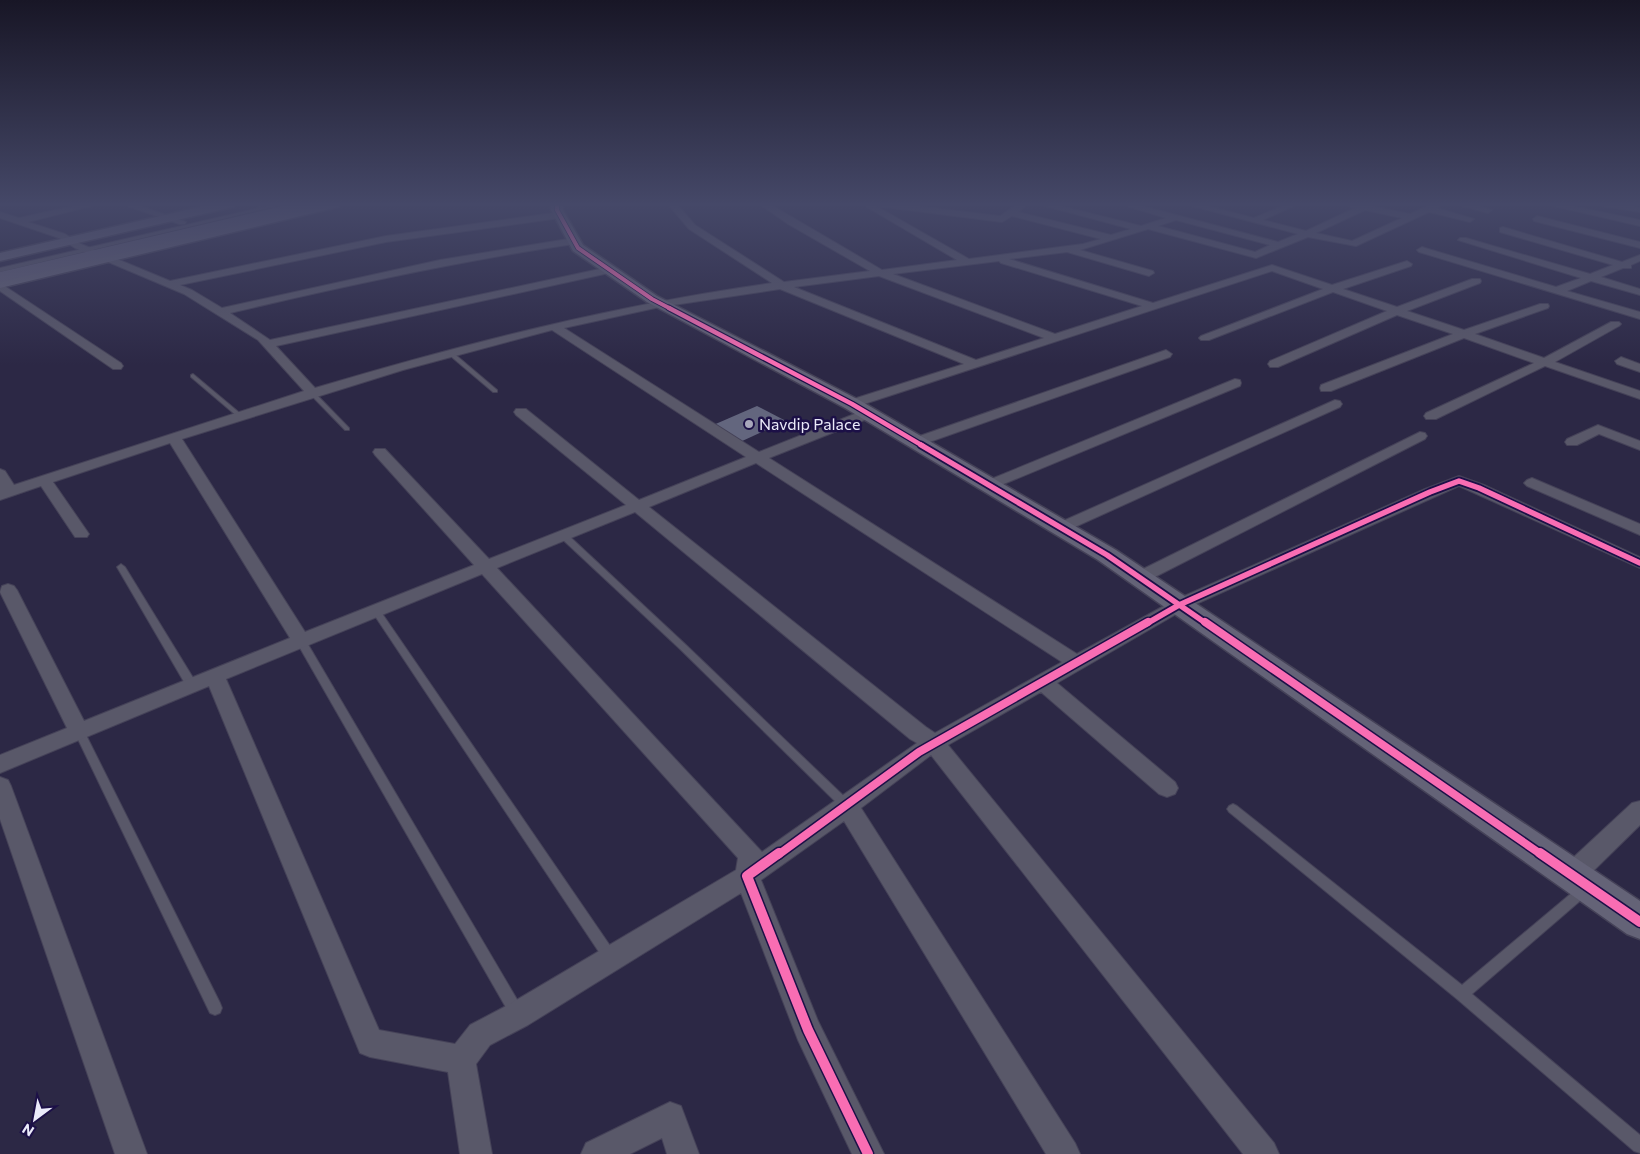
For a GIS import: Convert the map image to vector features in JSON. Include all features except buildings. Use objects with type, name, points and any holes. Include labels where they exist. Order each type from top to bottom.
[{"type":"main road","points":[[0,264],[45,257]]},
{"type":"main road","points":[[0,277],[66,257]]},
{"type":"street","points":[[0,285],[71,257]]},
{"type":"street","points":[[104,257],[188,292],[262,338],[312,393]]},
{"type":"street","points":[[168,284],[300,257]]},
{"type":"street","points":[[220,312],[375,277],[479,257]]},
{"type":"street","points":[[590,257],[661,304],[860,409],[1060,528],[1139,578],[1640,922]]},
{"type":"street","points":[[738,257],[783,286],[975,364]]},
{"type":"street","points":[[852,257],[880,273],[1054,338]]},
{"type":"street","points":[[958,257],[967,262]]},
{"type":"street","points":[[0,474],[5,494],[312,393],[449,352],[553,326],[661,304],[1006,257]]},
{"type":"street","points":[[1092,257],[1150,273]]},
{"type":"street","points":[[1444,257],[1640,316]]},
{"type":"street","points":[[1521,257],[1640,292]]},
{"type":"street","points":[[1597,257],[1640,269]]},
{"type":"street","points":[[996,258],[1152,306]]},
{"type":"street","points":[[1556,291],[1640,258]]},
{"type":"street","points":[[1205,338],[1332,289],[1407,264]]},
{"type":"street","points":[[0,764],[191,684],[758,458],[860,409],[975,364],[1272,268],[1640,395]]},
{"type":"street","points":[[267,344],[609,270]]},
{"type":"street","points":[[1274,364],[1397,311],[1476,280]]},
{"type":"street","points":[[0,285],[117,366]]},
{"type":"street","points":[[1326,388],[1464,334],[1544,306]]},
{"type":"street","points":[[1431,416],[1545,362],[1616,324]]},
{"type":"street","points":[[553,326],[1077,663]]},
{"type":"street","points":[[916,442],[1166,354]]},
{"type":"street","points":[[1621,361],[1640,368]]},
{"type":"street","points":[[989,486],[1235,383]]},
{"type":"street","points":[[1060,528],[1335,404]]},
{"type":"street","points":[[521,412],[910,727],[934,743],[1263,1154]]},
{"type":"street","points":[[1572,442],[1598,429],[1640,446]]},
{"type":"street","points":[[1139,578],[1420,436]]},
{"type":"street","points":[[174,437],[301,641]]},
{"type":"street","points":[[380,452],[751,855],[747,876],[808,1030],[868,1154]]},
{"type":"street","points":[[44,480],[81,534]]},
{"type":"street","points":[[476,1154],[461,1060],[480,1035],[518,1015],[747,876],[847,806],[919,752],[1179,605],[1430,492],[1459,482],[1479,488],[1640,563]]},
{"type":"street","points":[[1532,484],[1640,530]]},
{"type":"street","points":[[8,590],[79,731]]},
{"type":"street","points":[[214,675],[370,1042],[461,1060]]},
{"type":"street","points":[[1043,682],[1168,788]]},
{"type":"street","points":[[0,786],[131,1154]]},
{"type":"street","points":[[847,806],[1064,1154]]},
{"type":"street","points":[[1579,881],[1640,810]]},
{"type":"street","points":[[597,1154],[670,1117],[683,1154]]},
{"type":"lane","points":[[0,270],[58,257]]},
{"type":"lane","points":[[449,352],[495,391]]},
{"type":"lane","points":[[193,376],[240,416]]},
{"type":"lane","points":[[312,393],[347,429]]},
{"type":"lane","points":[[564,536],[683,647],[847,806]]},
{"type":"lane","points":[[121,567],[191,684]]},
{"type":"lane","points":[[376,611],[610,958]]},
{"type":"lane","points":[[301,641],[518,1015]]},
{"type":"lane","points":[[79,731],[214,1008]]},
{"type":"lane","points":[[1233,808],[1462,994],[1640,1145]]},
{"type":"lane","points":[[1462,994],[1579,881]]},
{"type":"cycle path","points":[[591,257],[652,299],[852,404],[1107,555],[1640,922]]},
{"type":"cycle path","points":[[868,1154],[808,1030],[747,876],[847,806],[919,752],[1179,605],[1430,492],[1459,481],[1479,488],[1640,563]]},
{"type":"place","name":"Navdip Palace","points":[[749,424]]}]
